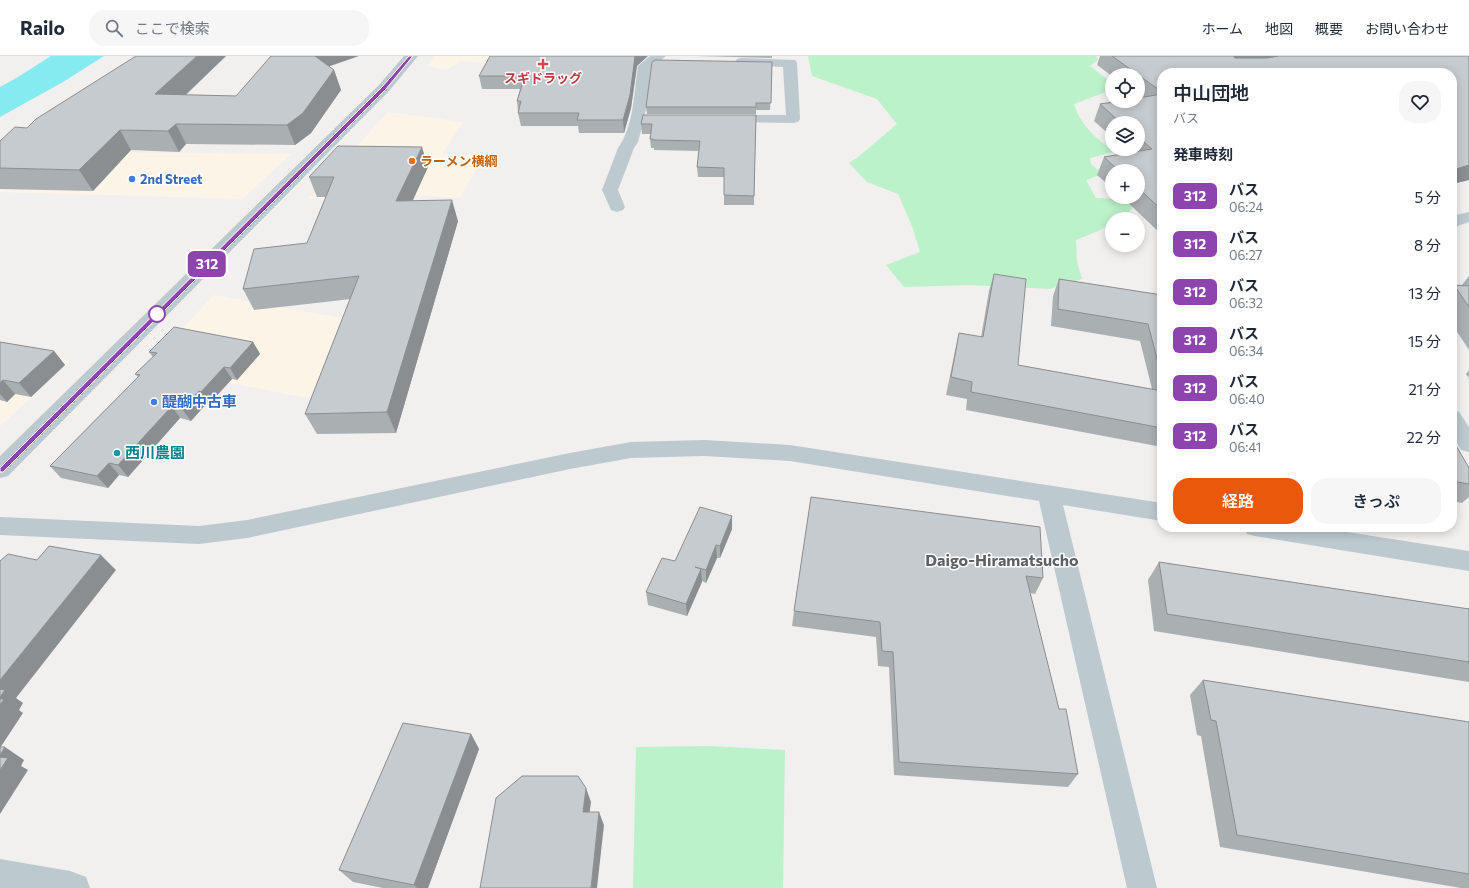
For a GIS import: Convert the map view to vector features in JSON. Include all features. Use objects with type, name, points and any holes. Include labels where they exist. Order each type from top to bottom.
[{"type":"street","points":[[0,470],[384,88],[411,56]]},
{"type":"street","points":[[617,207],[610,190],[626,148],[630,142],[636,120],[645,66],[655,58],[674,61]]},
{"type":"street","points":[[715,119],[793,119],[790,63],[728,62]]},
{"type":"street","points":[[636,120],[684,119]]},
{"type":"street","points":[[1457,425],[1469,444]]},
{"type":"street","points":[[0,526],[199,536],[247,529],[570,461],[631,450],[704,448],[790,453],[1157,511]]},
{"type":"street","points":[[1048,494],[1142,888]]},
{"type":"street","points":[[1286,532],[1469,561]]},
{"type":"street","points":[[0,874],[75,888]]},
{"type":"shaded area","name":"スギドラッグ","points":[[434,56],[587,56],[560,67],[460,61],[447,70],[427,66]]},
{"type":"shaded area","name":"ラーメン横綱","points":[[388,112],[463,122],[442,154],[484,155],[460,198],[415,195],[382,201],[308,199]]},
{"type":"shaded area","name":"2nd Street","points":[[29,148],[147,153],[291,154],[242,199],[0,192],[0,165]]},
{"type":"shaded area","points":[[214,295],[342,318],[311,399],[147,366]]},
{"type":"shaded area","points":[[0,341],[11,347],[71,361],[0,426]]},
{"type":"green space","points":[[808,56],[1096,56],[1098,60],[1090,66],[1105,78],[1105,92],[1074,104],[1080,119],[1095,137],[1105,145],[1105,154],[1090,158],[1091,164],[1103,174],[1086,180],[1096,198],[1105,198],[1105,204],[1136,204],[1129,212],[1105,212],[1105,227],[1076,240],[1077,262],[1082,279],[1050,289],[970,285],[904,287],[886,265],[920,252],[912,226],[898,194],[867,182],[849,163],[897,124],[877,99],[812,76]]},
{"type":"green space","points":[[710,746],[785,750],[783,888],[633,888],[636,747]]},
{"type":"water","points":[[51,56],[104,56],[63,82],[0,117],[0,87]]},
{"type":"building","points":[[136,56],[197,56],[155,94],[236,96],[271,56],[315,56],[334,70],[303,113],[287,125],[176,124],[168,131],[120,130],[79,170],[0,168],[0,141],[15,127],[27,128],[36,119]]},
{"type":"building","points":[[490,56],[635,56],[630,95],[623,120],[577,120],[579,113],[518,113],[521,101],[517,101],[525,76],[479,76]]},
{"type":"building","points":[[1112,56],[1234,56],[1235,58],[1267,58],[1279,56],[1469,56],[1469,165],[1457,169],[1457,68],[1157,68],[1157,88],[1145,80],[1145,68],[1129,68]]},
{"type":"building","points":[[655,60],[772,62],[771,103],[756,103],[756,107],[646,107],[652,62]]},
{"type":"building","points":[[1157,95],[1157,205],[1145,194],[1145,164],[1112,164],[1104,157],[1145,156],[1145,150],[1152,149],[1145,143],[1145,116],[1113,116],[1100,104],[1105,103],[1105,108],[1145,108],[1145,97]]},
{"type":"building","points":[[643,115],[756,115],[754,196],[724,195],[724,168],[697,167],[700,141],[650,139],[652,124],[641,124]]},
{"type":"building","points":[[338,146],[422,147],[396,201],[452,200],[387,412],[305,414],[359,276],[243,289],[254,249],[307,243],[334,177],[309,177]]},
{"type":"building","points":[[994,274],[1026,279],[1018,365],[1157,390],[1157,427],[971,392],[972,382],[951,377],[959,333],[983,337]]},
{"type":"building","points":[[1059,279],[1157,294],[1157,359],[1148,324],[1058,309]]},
{"type":"building","points":[[1457,285],[1469,286],[1469,307],[1457,289]]},
{"type":"building","points":[[174,327],[253,342],[230,368],[224,367],[201,392],[199,391],[182,409],[172,406],[118,465],[109,463],[97,476],[50,466],[140,375],[135,374],[157,353],[149,352]]},
{"type":"building","points":[[0,342],[54,351],[19,383],[3,380],[0,383]]},
{"type":"building","points":[[1457,447],[1469,468],[1469,484],[1457,482]]},
{"type":"building","points":[[811,497],[1040,527],[1043,578],[1026,576],[1059,709],[1066,709],[1078,774],[899,762],[893,652],[882,651],[880,622],[794,611]]},
{"type":"building","points":[[700,507],[732,516],[720,546],[716,545],[706,570],[695,567],[701,569],[686,604],[646,592],[662,558],[675,561]]},
{"type":"building","points":[[49,546],[101,555],[0,680],[0,561],[8,554],[37,560]]},
{"type":"building","points":[[1159,562],[1469,609],[1469,662],[1167,614]]},
{"type":"building","points":[[1203,680],[1469,722],[1469,874],[1237,835],[1216,721],[1211,720]]},
{"type":"building","points":[[0,689],[5,690],[0,697]]},
{"type":"building","points":[[0,699],[4,699],[0,705]]},
{"type":"building","points":[[403,723],[471,734],[414,885],[339,870]]},
{"type":"building","points":[[0,747],[5,747],[0,755]]},
{"type":"building","points":[[0,757],[8,758],[0,770]]},
{"type":"building","points":[[522,776],[578,776],[586,788],[583,812],[599,812],[591,888],[480,888],[496,798]]},
{"type":"bus line","name":"312","points":[[0,470],[384,88],[411,56]]},
{"type":"place","name":"スギドラッグ","points":[[543,64]]},
{"type":"place","name":"ラーメン横綱","points":[[412,161]]},
{"type":"place","name":"2nd Street","points":[[132,179]]},
{"type":"place","name":"醍醐中古車","points":[[154,402]]},
{"type":"place","name":"西川農園","points":[[117,453]]},
{"type":"district","name":"Daigo-Hiramatsucho","points":[[1002,560]]}]
